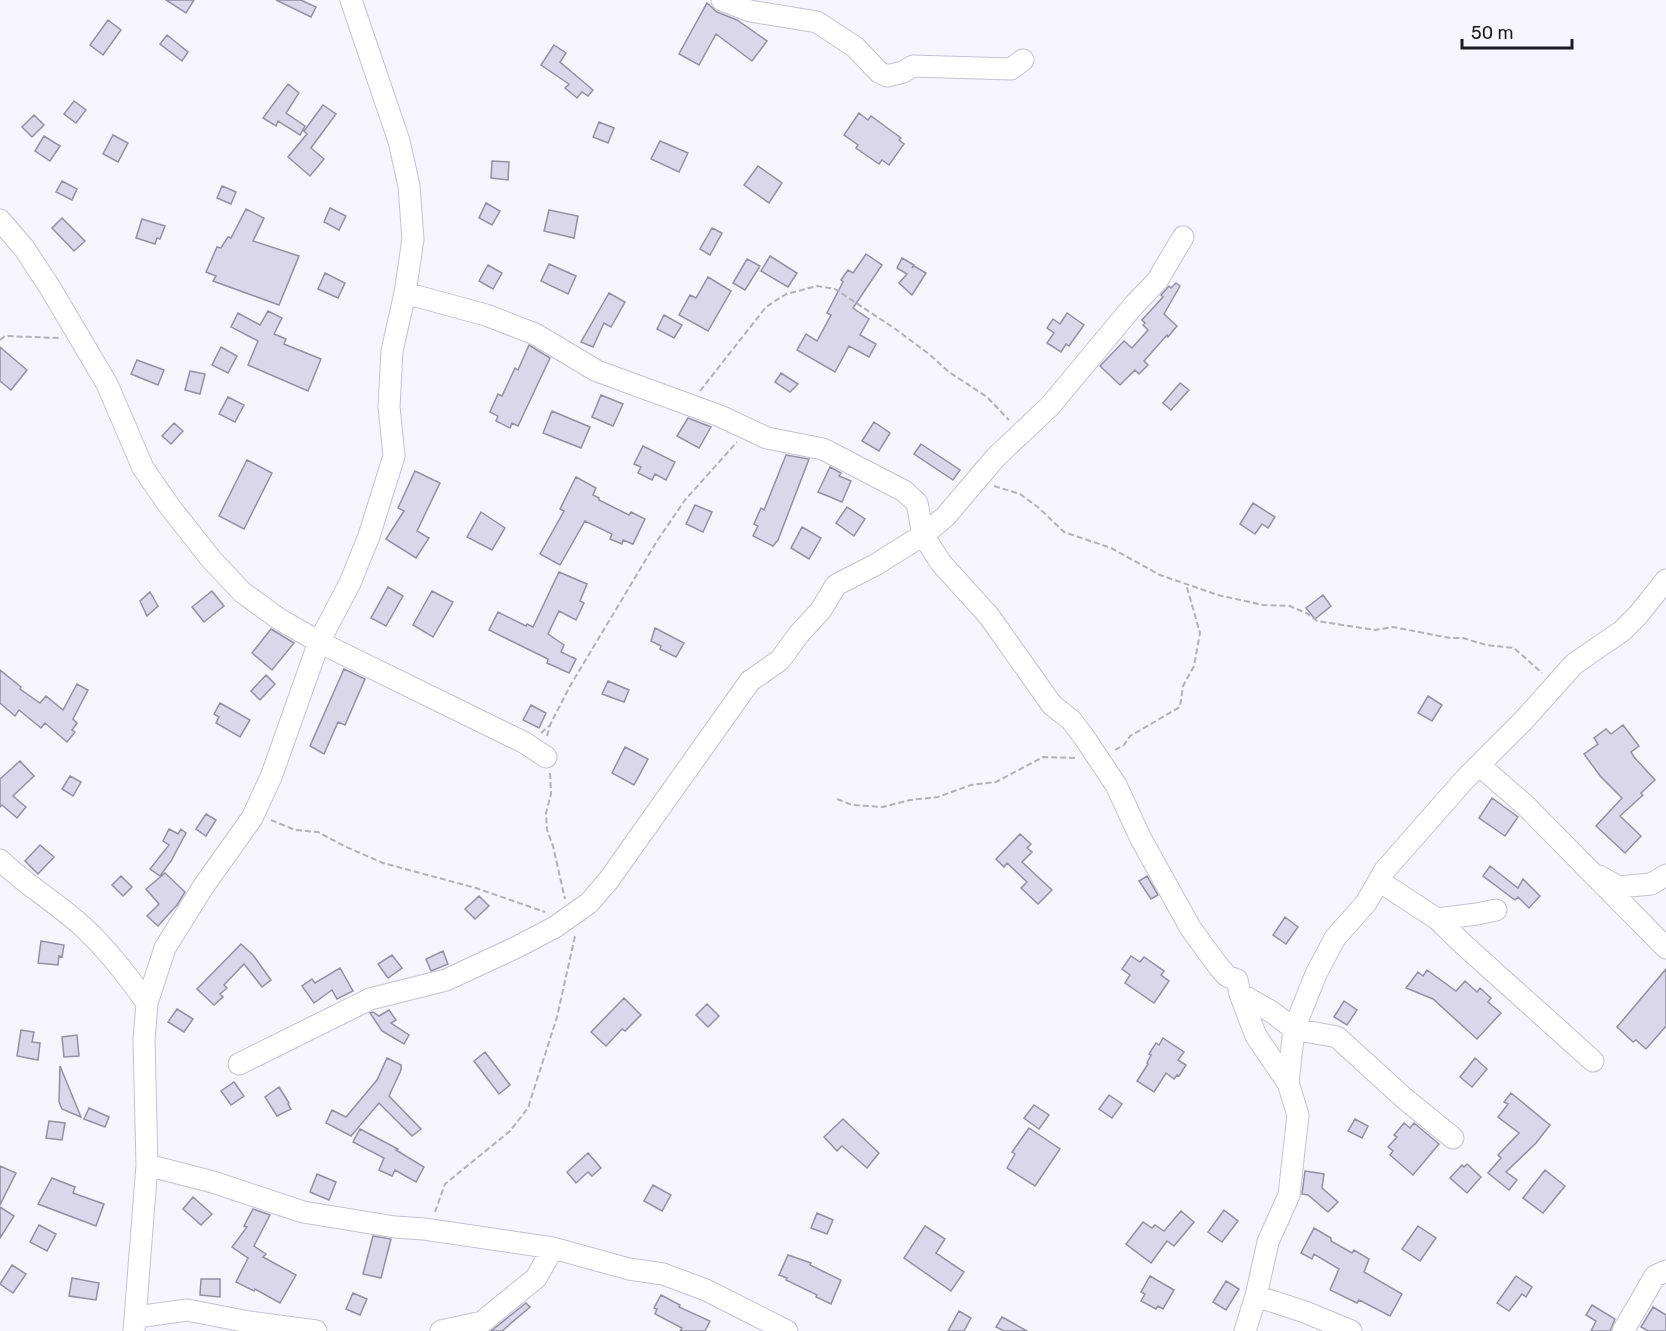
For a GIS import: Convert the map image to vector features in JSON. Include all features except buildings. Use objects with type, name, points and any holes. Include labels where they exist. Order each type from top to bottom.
[{"type":"street","points":[[316,1331],[249,1322],[187,1310],[136,1324],[147,1166],[144,1040],[147,1003],[165,948],[203,887],[256,811],[275,767],[319,642],[350,583],[369,536],[394,456],[389,407],[390,368],[413,239],[409,186],[399,141],[351,0]]},
{"type":"street","points":[[722,0],[750,11],[817,22],[855,47],[879,72],[887,76],[903,72],[913,66],[1011,69],[1023,60]]},
{"type":"street","points":[[0,220],[24,248],[49,286],[107,384],[143,468],[204,551],[242,592],[279,619],[319,642],[525,743],[546,758]]},
{"type":"street","points":[[239,1064],[370,999],[447,980],[527,942],[589,903],[608,881],[750,681],[780,660],[821,610],[836,585],[874,566],[923,535],[945,517],[996,457],[1050,406],[1134,305],[1157,281],[1183,237]]},
{"type":"street","points":[[405,293],[486,315],[535,334],[597,371],[720,416],[748,431],[777,441],[823,449],[904,491],[917,503],[923,535],[941,563],[989,616],[1052,705],[1071,720],[1116,785],[1141,839],[1191,929],[1227,976],[1237,980],[1256,1036],[1288,1083],[1298,1115],[1289,1195],[1268,1242],[1256,1296],[1245,1331]]},
{"type":"street","points":[[1288,1083],[1294,1029],[1316,974],[1335,938],[1366,903],[1385,870],[1421,828],[1574,664],[1622,631],[1652,601],[1666,580]]},
{"type":"street","points":[[1479,765],[1525,805],[1666,948]]},
{"type":"street","points":[[0,860],[34,890],[79,923],[101,944],[128,975],[147,1003]]},
{"type":"street","points":[[1590,871],[1619,887],[1651,884],[1666,875]]},
{"type":"street","points":[[1379,881],[1437,919],[1593,1061]]},
{"type":"street","points":[[1437,919],[1496,910]]},
{"type":"street","points":[[1240,994],[1272,1012],[1294,1029],[1337,1036],[1404,1098],[1453,1138]]},
{"type":"street","points":[[147,1166],[213,1182],[303,1212],[553,1248],[629,1269],[663,1274],[706,1290],[786,1331]]},
{"type":"street","points":[[441,1331],[483,1322],[536,1278],[553,1248]]},
{"type":"street","points":[[1623,1331],[1655,1276],[1666,1271]]},
{"type":"street","points":[[1256,1296],[1305,1312],[1351,1331]]},
{"type":"path","points":[[683,402],[704,389],[766,307],[786,294],[817,286],[835,289],[894,328],[949,372],[987,397],[1021,433]]},
{"type":"path","points":[[0,340],[5,336],[79,339]]},
{"type":"path","points":[[424,1229],[430,1224],[446,1184],[510,1131],[528,1108],[557,1017],[575,933],[547,830],[546,813],[552,778],[544,747],[550,725],[570,686],[657,541],[685,500],[748,431]]},
{"type":"path","points":[[978,480],[1020,494],[1039,508],[1064,532],[1111,548],[1160,574],[1186,584],[1218,595],[1263,605],[1290,606],[1317,621],[1376,630],[1393,627],[1450,638],[1463,638],[1486,645],[1514,648],[1534,667],[1557,683]]},
{"type":"path","points":[[837,799],[852,805],[883,807],[938,796],[972,785],[996,782],[1043,757],[1090,759],[1108,754],[1124,745],[1130,736],[1180,707],[1184,686],[1194,666],[1200,633],[1186,584]]},
{"type":"path","points":[[256,811],[275,823],[295,830],[318,832],[383,863],[476,888],[543,912],[569,917]]}]
